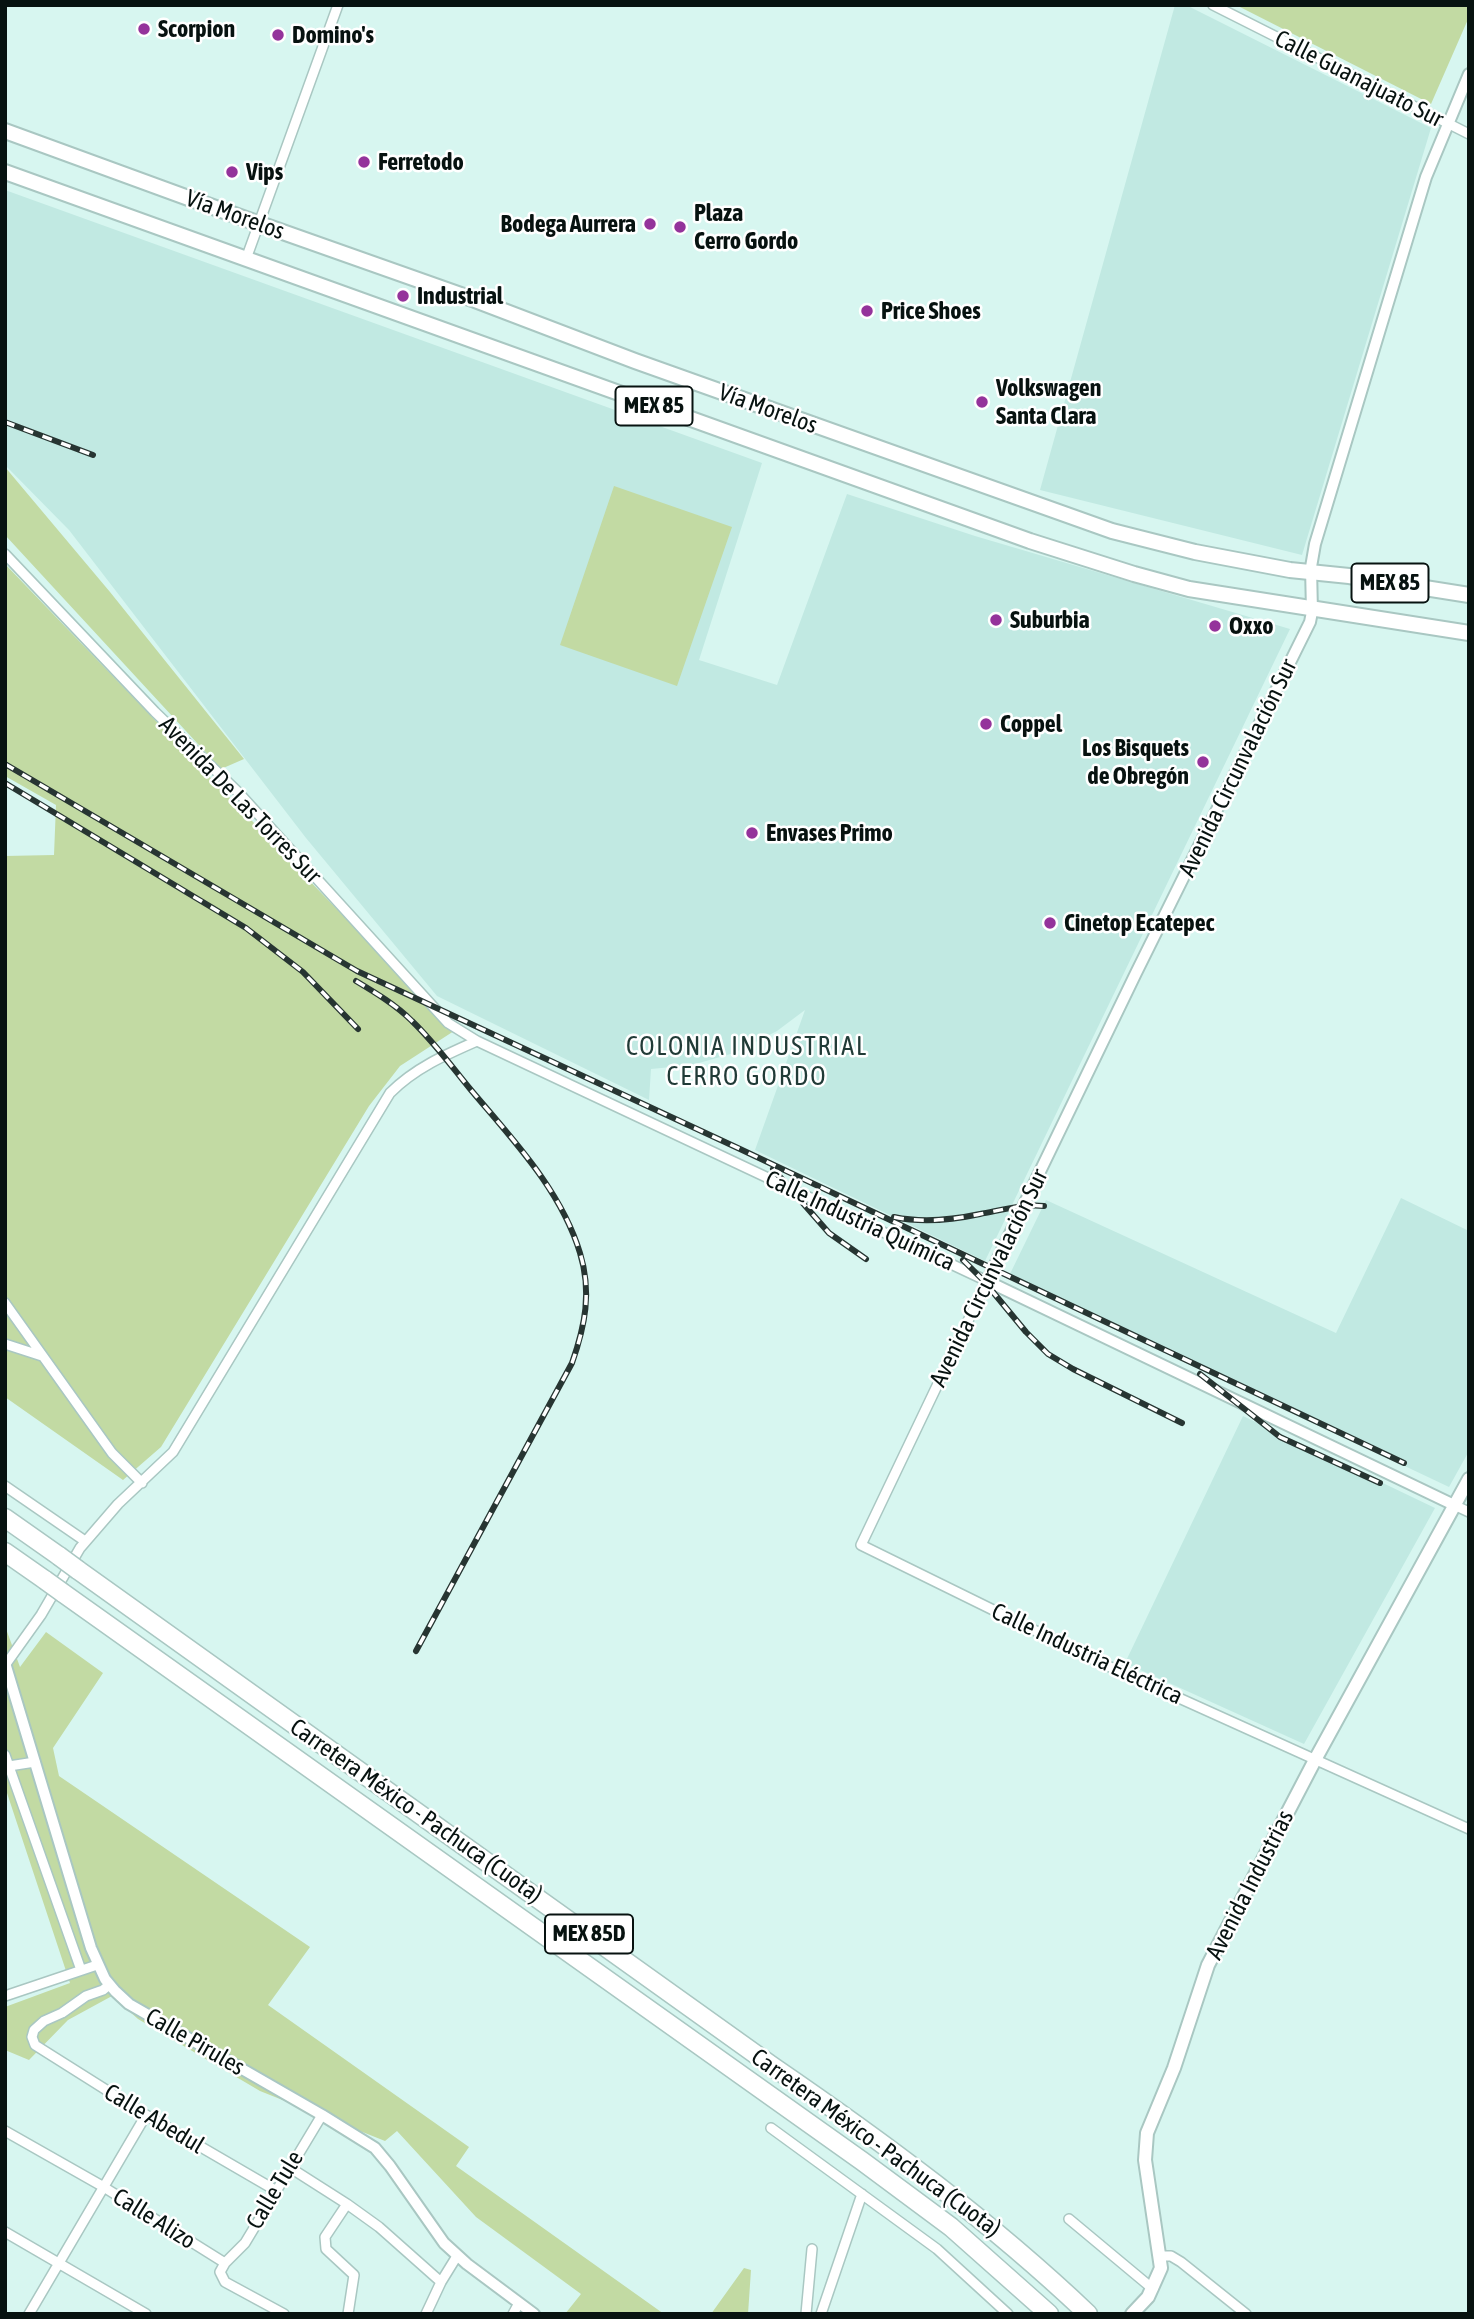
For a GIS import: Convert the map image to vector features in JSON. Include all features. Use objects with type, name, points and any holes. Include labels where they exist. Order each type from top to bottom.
[{"type":"highway","name":"Carretera México - Pachuca (Cuota)","points":[[5,1518],[864,2129],[1015,2246],[1088,2314]]},
{"type":"highway","name":"Carretera México - Pachuca (Cuota)","points":[[5,1552],[862,2161],[951,2227],[1049,2314]]},
{"type":"main road","name":"Vía Morelos","points":[[5,131],[475,300],[635,361],[1112,531],[1195,552],[1469,595]]},
{"type":"main road","name":"Vía Morelos","points":[[5,172],[1030,541],[1134,574],[1189,589],[1469,633]]},
{"type":"main road","name":"Avenida Industrias","points":[[1132,2314],[1143,2304],[1160,2274],[1161,2256],[1145,2160],[1147,2133],[1174,2068],[1208,1965],[1316,1758],[1469,1479]]},
{"type":"street","points":[[246,258],[338,5]]},
{"type":"street","name":"Calle Guanajuato Sur","points":[[1213,5],[1469,134]]},
{"type":"street","name":"Avenida Circunvalación Sur","points":[[861,1545],[1136,973],[1310,622],[1310,572],[1315,544],[1423,189],[1447,123],[1469,74]]},
{"type":"street","name":"Avenida De Las Torres Sur","points":[[5,554],[155,712],[238,792],[436,1011],[448,1023],[477,1041]]},
{"type":"street","points":[[5,1664],[41,1615],[85,1542],[118,1504],[173,1452],[390,1093],[400,1082],[426,1064],[477,1041]]},
{"type":"street","name":"Calle Industria Química","points":[[477,1041],[1469,1512]]},
{"type":"street","points":[[5,1303],[113,1453],[142,1483]]},
{"type":"street","points":[[6,1346],[42,1356]]},
{"type":"street","points":[[5,1486],[85,1542]]},
{"type":"street","name":"Calle Industria Eléctrica","points":[[861,1545],[1097,1661],[1469,1829]]},
{"type":"street","name":"Calle Pirules","points":[[5,1664],[97,1965],[109,1984],[121,1998],[150,2017],[367,2142],[381,2154],[436,2233],[457,2256],[534,2314]]},
{"type":"street","points":[[5,1755],[81,1970]]},
{"type":"street","points":[[9,1766],[35,1762]]},
{"type":"street","points":[[5,1996],[97,1965]]},
{"type":"street","name":"Calle Abedul","points":[[109,1984],[39,2025],[32,2037],[35,2045],[146,2115],[275,2190]]},
{"type":"street","points":[[29,2314],[146,2115]]},
{"type":"street","name":"Calle Tule","points":[[225,2263],[244,2243],[322,2115]]},
{"type":"street","points":[[771,2128],[937,2249],[1008,2314]]},
{"type":"street","name":"Calle Alizo","points":[[5,2132],[102,2186],[225,2263],[220,2272],[225,2282],[284,2314]]},
{"type":"street","points":[[289,2167],[379,2227],[441,2281]]},
{"type":"street","points":[[821,2314],[862,2194]]},
{"type":"street","points":[[347,2204],[325,2237],[324,2243],[326,2249],[354,2275],[348,2314]]},
{"type":"street","points":[[1069,2219],[1153,2289]]},
{"type":"street","points":[[5,2232],[146,2314]]},
{"type":"street","points":[[806,2314],[812,2249]]},
{"type":"street","points":[[426,2314],[441,2281],[457,2256]]},
{"type":"street","points":[[1161,2256],[1176,2259],[1246,2314]]},
{"type":"street","points":[[513,2314],[519,2303]]},
{"type":"shaded area","points":[[1175,5],[1186,5],[1431,128],[1302,555],[1040,490]]},
{"type":"shaded area","points":[[5,190],[762,463],[699,660],[777,685],[847,494],[975,536],[1290,629],[985,1261],[755,1150],[805,1010],[777,1031],[734,1053],[692,1065],[651,1069],[649,1100],[437,996],[306,838],[69,530],[5,465]]},
{"type":"shaded area","points":[[1401,1198],[1469,1231],[1469,1451],[1449,1487],[1008,1278],[1046,1200],[1336,1333]]},
{"type":"shaded area","points":[[1243,1416],[1435,1508],[1304,1744],[1125,1663]]},
{"type":"green space","points":[[1236,5],[1469,5],[1469,17],[1431,104]]},
{"type":"green space","points":[[5,467],[244,759],[221,769],[5,535]]},
{"type":"green space","points":[[614,486],[732,527],[677,686],[560,645]]},
{"type":"green space","points":[[5,564],[454,1031],[400,1066],[369,1106],[161,1447],[123,1480],[5,1397],[5,856],[54,855],[56,805],[5,776]]},
{"type":"green space","points":[[5,1626],[20,1667],[46,1632],[103,1673],[53,1748],[59,1776],[310,1947],[268,2005],[469,2147],[456,2166],[664,2314],[565,2314],[581,2294],[476,2217],[397,2131],[385,2141],[260,2091],[138,2019],[112,1996],[68,2020],[29,2060],[5,2050],[5,2007],[70,1983],[5,1787]]},
{"type":"green space","points":[[744,2268],[751,2270],[748,2314],[711,2314]]},
{"type":"railway","points":[[5,422],[93,455]]},
{"type":"railway","points":[[5,764],[357,971],[1404,1463]]},
{"type":"railway","points":[[5,783],[246,928],[303,972],[358,1029]]},
{"type":"railway","points":[[356,981],[393,1004],[420,1029],[519,1147],[561,1208],[580,1253],[586,1281],[583,1322],[572,1363],[416,1651]]},
{"type":"railway","points":[[773,1169],[829,1233],[866,1259]]},
{"type":"railway","points":[[894,1217],[937,1220],[1020,1207],[1044,1206]]},
{"type":"railway","points":[[963,1260],[1048,1354],[1182,1423]]},
{"type":"railway","points":[[1200,1374],[1280,1437],[1380,1483]]},
{"type":"place","name":"Scorpion","points":[[144,29]]},
{"type":"place","name":"Domino's","points":[[278,35]]},
{"type":"place","name":"Ferretodo","points":[[364,162]]},
{"type":"place","name":"Vips","points":[[232,172]]},
{"type":"place","name":"Bodega Aurrera","points":[[650,224]]},
{"type":"place","name":"Plaza Cerro Gordo","points":[[680,227]]},
{"type":"place","name":"Industrial","points":[[403,296]]},
{"type":"place","name":"Price Shoes","points":[[867,311]]},
{"type":"place","name":"Volkswagen Santa Clara","points":[[982,402]]},
{"type":"place","name":"Suburbia","points":[[996,620]]},
{"type":"place","name":"Oxxo","points":[[1215,626]]},
{"type":"place","name":"Coppel","points":[[986,724]]},
{"type":"place","name":"Los Bisquets de Obregón","points":[[1203,762]]},
{"type":"place","name":"Envases Primo","points":[[752,833]]},
{"type":"place","name":"Cinetop Ecatepec","points":[[1050,923]]},
{"type":"district","name":"COLONIA INDUSTRIAL CERRO GORDO","points":[[747,1062]]}]
